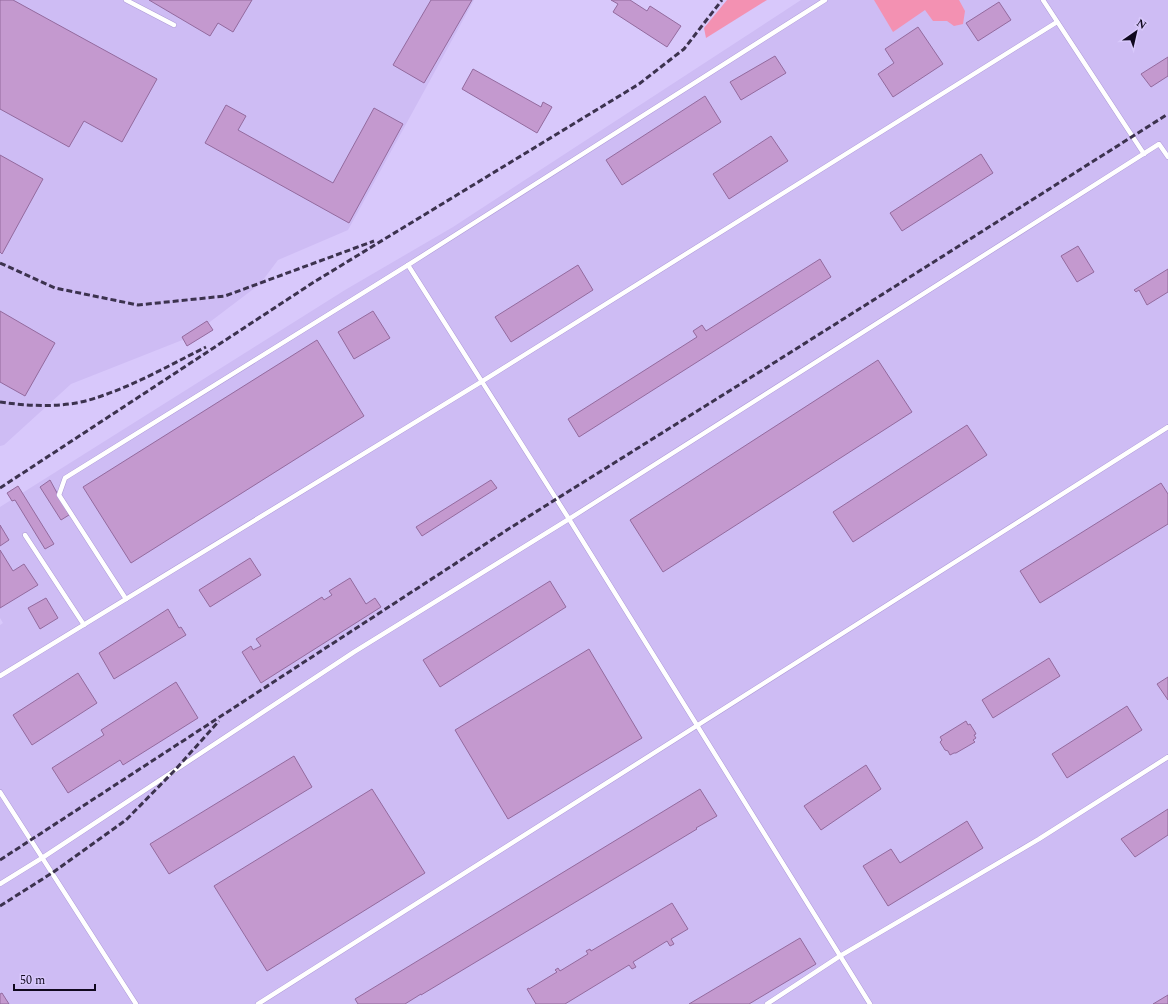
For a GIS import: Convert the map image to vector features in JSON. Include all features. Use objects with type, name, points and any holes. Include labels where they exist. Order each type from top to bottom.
[{"type":"lane","points":[[126,0],[174,24]]},
{"type":"lane","points":[[126,599],[59,495],[65,478],[408,265],[825,0]]},
{"type":"lane","points":[[1043,0],[1144,154]]},
{"type":"lane","points":[[0,676],[481,382],[1058,22]]},
{"type":"lane","points":[[0,884],[42,858],[354,652],[569,519],[1159,144],[1168,157]]},
{"type":"lane","points":[[408,265],[569,519],[870,1004]]},
{"type":"lane","points":[[258,1004],[1168,427]]},
{"type":"lane","points":[[25,535],[84,625]]},
{"type":"lane","points":[[768,1004],[840,956],[1039,840],[1168,757]]},
{"type":"lane","points":[[0,792],[136,1004]]},
{"type":"shaded area","points":[[0,0],[474,0],[348,230],[278,260],[260,284],[190,337],[71,384],[4,445],[0,446]]},
{"type":"shaded area","points":[[727,0],[767,0],[706,38],[704,28]]},
{"type":"shaded area","points":[[801,0],[1168,0],[1168,1004],[0,1004],[0,625],[3,623],[0,618],[0,507],[345,290],[453,227]]},
{"type":"shaded area","points":[[874,0],[959,0],[965,11],[963,24],[954,26],[947,21],[933,21],[925,10],[893,32]]},
{"type":"building","points":[[0,0],[13,0],[157,79],[122,142],[84,121],[69,147],[0,109]]},
{"type":"building","points":[[149,0],[252,0],[233,32],[218,23],[210,36]]},
{"type":"building","points":[[431,0],[472,0],[424,83],[393,65]]},
{"type":"building","points":[[611,0],[630,0],[647,11],[650,6],[681,26],[667,47],[613,12],[618,4]]},
{"type":"building","points":[[999,2],[1011,20],[978,41],[966,23]]},
{"type":"building","points":[[918,27],[943,64],[893,97],[878,74],[894,63],[885,49]]},
{"type":"building","points":[[775,56],[786,73],[741,100],[730,82]]},
{"type":"building","points":[[1168,57],[1168,76],[1151,87],[1141,74]]},
{"type":"building","points":[[473,69],[541,107],[543,102],[552,107],[537,133],[462,89]]},
{"type":"building","points":[[705,96],[721,122],[622,185],[606,160]]},
{"type":"building","points":[[226,105],[246,116],[238,130],[333,183],[374,108],[403,124],[349,223],[205,143]]},
{"type":"building","points":[[771,136],[788,161],[729,199],[713,174]]},
{"type":"building","points":[[981,154],[993,173],[902,231],[890,213]]},
{"type":"building","points":[[0,155],[43,179],[2,254],[0,252]]},
{"type":"building","points":[[1078,246],[1094,272],[1077,282],[1061,256]]},
{"type":"building","points":[[820,259],[831,277],[579,437],[568,419],[697,337],[693,331],[702,325],[706,331]]},
{"type":"building","points":[[578,265],[593,290],[511,342],[495,317]]},
{"type":"building","points":[[1168,269],[1168,292],[1147,305],[1139,290],[1136,292],[1134,290]]},
{"type":"building","points":[[0,311],[55,343],[25,396],[0,382]]},
{"type":"building","points":[[373,311],[390,338],[354,359],[338,332]]},
{"type":"building","points":[[207,321],[213,330],[187,346],[182,337]]},
{"type":"building","points":[[317,340],[364,416],[131,563],[83,487]]},
{"type":"building","points":[[878,360],[912,412],[663,572],[630,520]]},
{"type":"building","points":[[967,425],[987,455],[853,542],[833,512]]},
{"type":"building","points":[[50,480],[69,515],[61,520],[40,487]]},
{"type":"building","points":[[491,480],[497,488],[422,536],[416,527]]},
{"type":"building","points":[[1161,483],[1168,494],[1168,524],[1040,603],[1020,571]]},
{"type":"building","points":[[18,486],[54,544],[45,549],[15,500],[12,501],[7,493]]},
{"type":"building","points":[[0,525],[9,540],[0,546]]},
{"type":"building","points":[[0,550],[13,571],[24,564],[38,585],[0,608]]},
{"type":"building","points":[[250,558],[261,575],[210,607],[199,590]]},
{"type":"building","points":[[350,578],[366,604],[375,598],[381,607],[261,683],[242,652],[251,646],[253,650],[261,646],[256,639],[322,597],[324,600],[332,595],[329,591]]},
{"type":"building","points":[[550,581],[566,607],[440,687],[423,660]]},
{"type":"building","points":[[46,598],[58,618],[40,629],[28,608]]},
{"type":"building","points":[[168,609],[179,628],[181,627],[186,635],[114,679],[99,653]]},
{"type":"building","points":[[589,649],[642,738],[508,819],[455,730]]},
{"type":"building","points":[[1049,658],[1060,676],[993,718],[982,700]]},
{"type":"building","points":[[78,673],[97,703],[32,745],[13,715]]},
{"type":"building","points":[[1168,677],[1168,700],[1157,684]]},
{"type":"building","points":[[176,682],[198,718],[123,765],[120,760],[68,793],[52,768],[104,735],[101,730]]},
{"type":"building","points":[[1127,706],[1142,730],[1067,778],[1052,754]]},
{"type":"building","points":[[966,721],[968,725],[970,724],[976,734],[974,735],[976,738],[973,740],[975,742],[950,755],[940,742],[942,740],[940,737]]},
{"type":"building","points":[[294,756],[312,787],[169,874],[150,844]]},
{"type":"building","points":[[866,765],[881,789],[821,830],[804,806]]},
{"type":"building","points":[[372,789],[425,873],[267,971],[214,886]]},
{"type":"building","points":[[700,789],[717,816],[696,828],[697,829],[405,1004],[358,1004],[355,999]]},
{"type":"building","points":[[1168,809],[1168,835],[1135,857],[1121,839]]},
{"type":"building","points":[[967,821],[983,848],[888,906],[863,866],[891,849],[900,863]]},
{"type":"building","points":[[672,903],[688,929],[671,939],[674,944],[670,946],[667,941],[633,962],[636,967],[632,969],[629,965],[565,1004],[536,1004],[527,989],[557,972],[555,970],[558,968],[560,971],[588,954],[586,951],[590,949],[591,951]]},
{"type":"building","points":[[800,938],[816,964],[749,1004],[689,1004]]},
{"type":"building","points":[[2,993],[9,1004],[0,1004],[0,994]]},
{"type":"building","points":[[1168,995],[1168,1004],[1153,1004]]},
{"type":"railway","points":[[0,488],[314,282],[639,84],[684,49],[722,0]]},
{"type":"railway","points":[[0,860],[510,528],[1168,114]]},
{"type":"railway","points":[[0,263],[55,288],[138,305],[225,296],[374,241]]},
{"type":"railway","points":[[0,402],[44,406],[78,403],[104,395],[134,383],[206,347]]},
{"type":"railway","points":[[0,906],[52,873],[126,820],[175,770],[219,721]]}]
